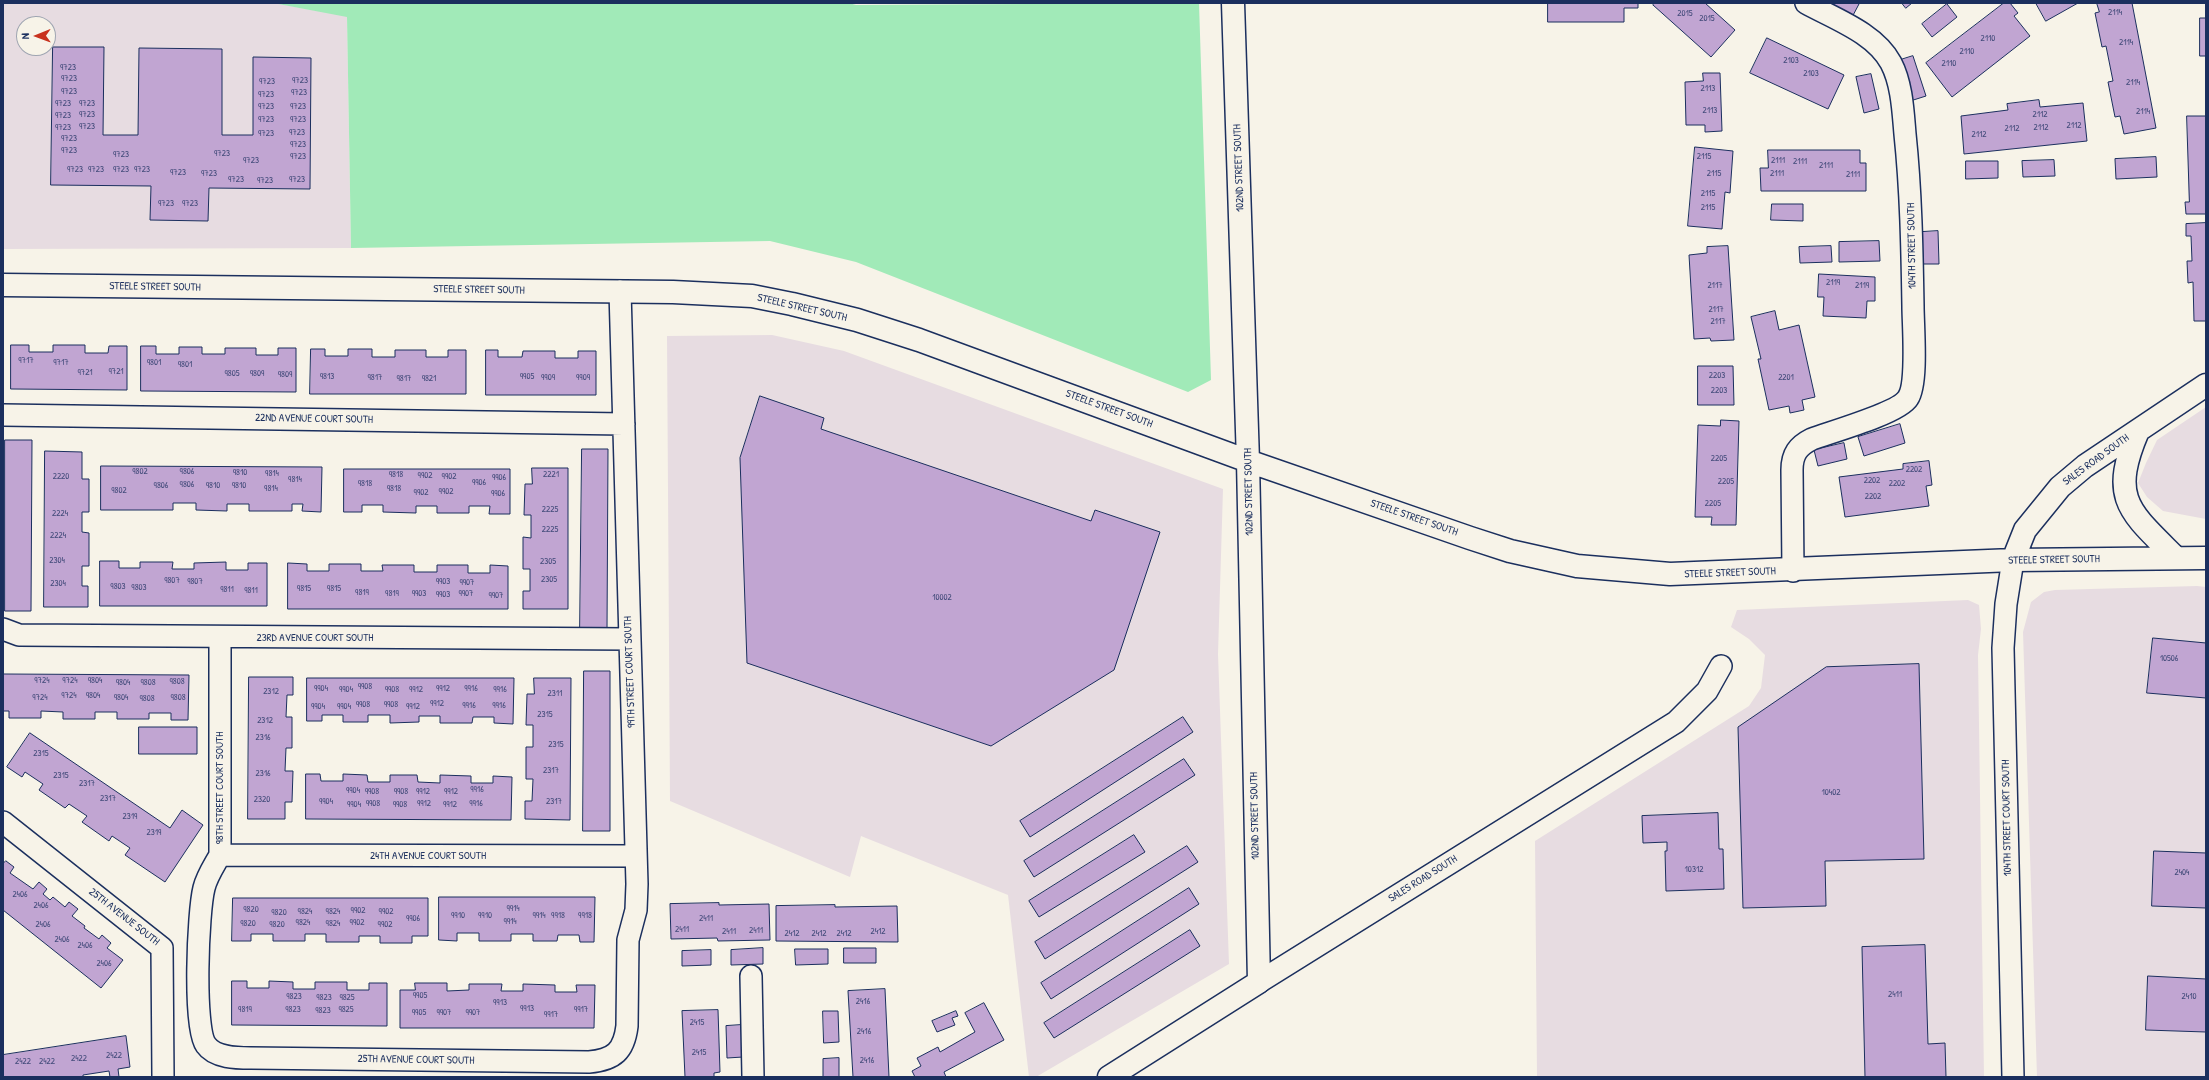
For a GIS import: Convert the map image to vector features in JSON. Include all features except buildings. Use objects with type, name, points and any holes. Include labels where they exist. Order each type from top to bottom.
[{"type":"main road","name":"102ND STREET SOUTH","points":[[1233,3],[1248,461],[1258,982]]},
{"type":"main road","name":"STEELE STREET SOUTH","points":[[3,285],[620,291],[752,296],[828,312],[919,340],[1248,461],[1470,538],[1510,550],[1577,566],[1670,574],[1793,571],[2013,560],[2206,558]]},
{"type":"main road","name":"SALES ROAD SOUTH","points":[[2013,560],[2025,530],[2060,486],[2085,466],[2206,385]]},
{"type":"main road","points":[[2138,431],[2126,458],[2124,488],[2129,504],[2139,521],[2176,558]]},
{"type":"main road","name":"SALES ROAD SOUTH","points":[[1108,1077],[1258,982]]},
{"type":"street","name":"104TH STREET SOUTH","points":[[1793,571],[1792,462],[1798,448],[1812,439],[1865,420],[1904,403],[1912,392],[1914,361],[1911,192],[1902,104],[1896,77],[1885,53],[1874,43],[1806,3]]},
{"type":"street","name":"99TH STREET COURT SOUTH","points":[[619,1050],[626,1037],[628,1026],[628,940],[636,910],[636,856],[620,291]]},
{"type":"street","name":"22ND AVENUE COURT SOUTH","points":[[3,415],[624,424]]},
{"type":"street","name":"104TH STREET COURT SOUTH","points":[[2013,560],[2006,604],[2003,648],[2013,1077]]},
{"type":"street","name":"23RD AVENUE COURT SOUTH","points":[[3,629],[19,635],[220,638],[629,639]]},
{"type":"street","name":"98TH STREET COURT SOUTH","points":[[210,1050],[203,1040],[199,1023],[198,927],[204,887],[220,856],[220,638]]},
{"type":"street","name":"SALES ROAD SOUTH","points":[[1258,982],[1676,722],[1707,691],[1721,666]]},
{"type":"street","name":"25TH AVENUE SOUTH","points":[[3,822],[162,948],[163,1077]]},
{"type":"street","name":"24TH AVENUE COURT SOUTH","points":[[220,856],[636,856]]},
{"type":"street","points":[[751,976],[753,1077]]},
{"type":"street","name":"25TH AVENUE COURT SOUTH","points":[[210,1050],[227,1056],[251,1058],[576,1062],[600,1061],[608,1059],[619,1050]]},
{"type":"shaded area","points":[[3,3],[273,3],[347,16],[351,248],[3,249]]},
{"type":"shaded area","points":[[772,335],[844,351],[1223,489],[1218,654],[1229,964],[1036,1077],[1029,1077],[1008,895],[861,836],[850,877],[670,801],[667,336]]},
{"type":"shaded area","points":[[2206,407],[2206,519],[2163,511],[2147,497],[2138,483],[2146,463],[2157,440]]},
{"type":"shaded area","points":[[2206,587],[2206,1077],[2037,1077],[2023,632],[2031,602],[2044,592],[2055,590]]},
{"type":"shaded area","points":[[1968,600],[1979,605],[1981,629],[1978,655],[1984,1077],[1537,1077],[1535,841],[1749,706],[1761,688],[1765,655],[1749,639],[1731,627],[1737,610]]},
{"type":"green space","points":[[273,3],[849,3],[856,5],[1199,3],[1211,380],[1188,392],[856,262],[770,241],[351,248],[347,17]]}]
